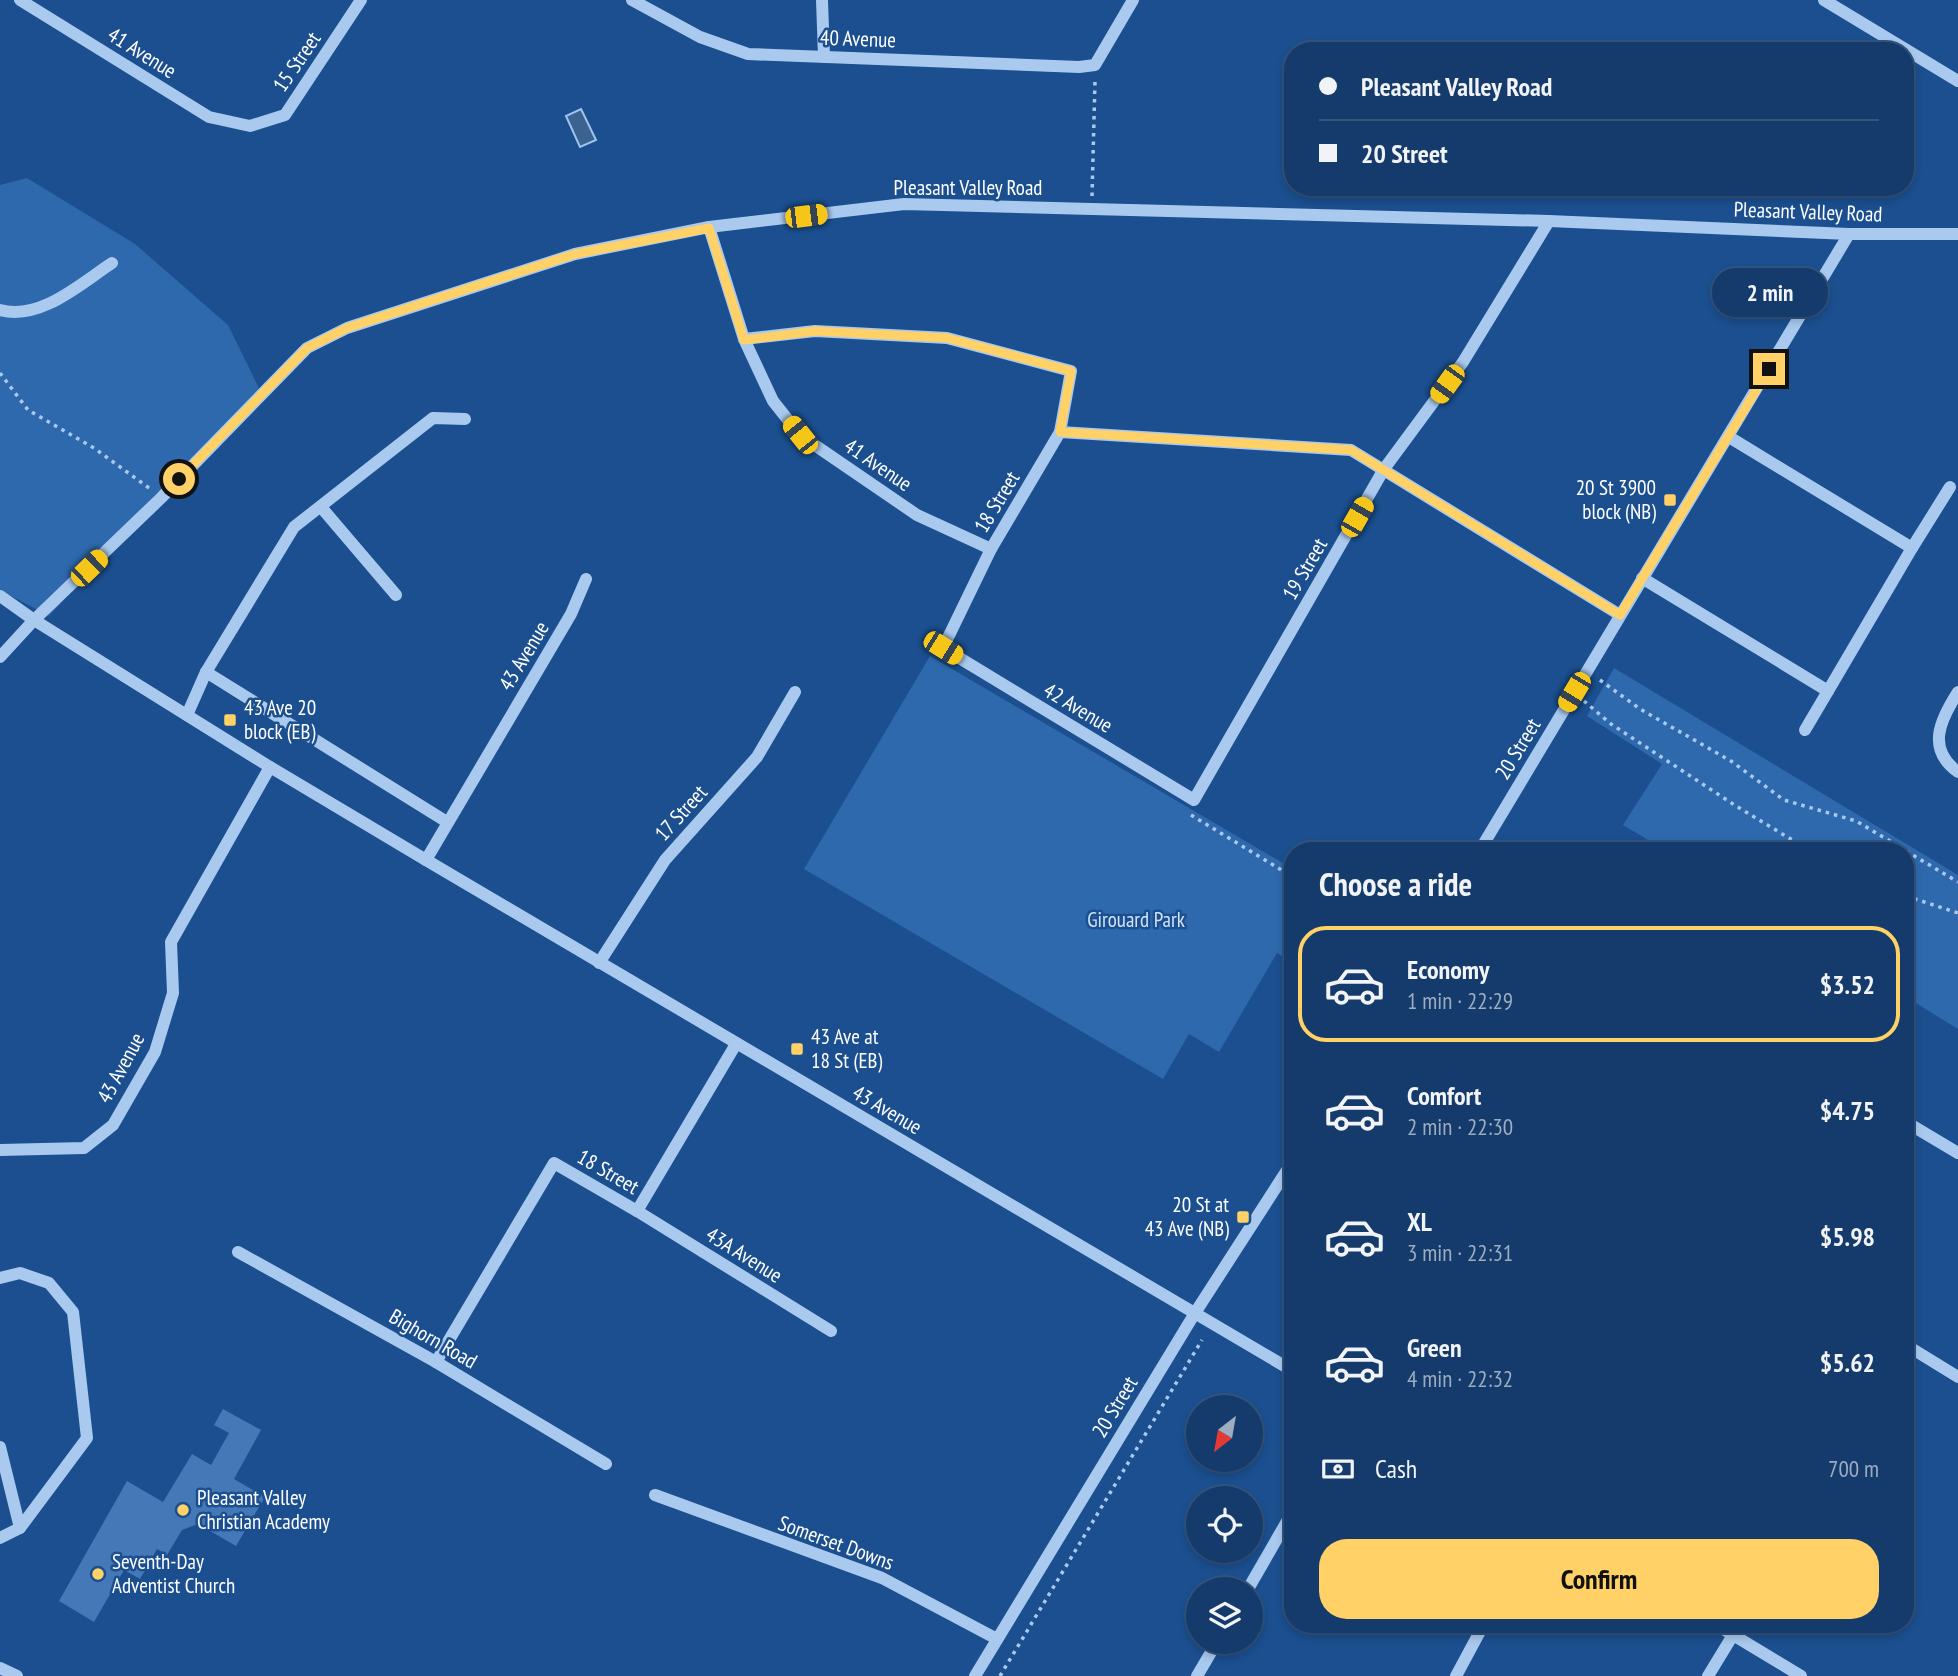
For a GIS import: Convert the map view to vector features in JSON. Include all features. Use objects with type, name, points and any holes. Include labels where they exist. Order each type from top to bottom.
[{"type":"street","name":"41 Avenue","points":[[20,0],[209,117],[250,126]]},
{"type":"street","name":"15 Street","points":[[250,126],[285,115],[361,0]]},
{"type":"street","name":"40 Avenue","points":[[632,0],[700,37],[748,54],[1079,67],[1095,65],[1133,0]]},
{"type":"street","points":[[822,0],[824,57]]},
{"type":"street","points":[[1824,0],[1893,42]]},
{"type":"street","points":[[1914,54],[1958,81]]},
{"type":"street","name":"Pleasant Valley Road","points":[[0,657],[34,620],[161,498],[307,348],[347,328],[575,254],[709,228],[904,204],[1549,221],[1849,234],[1958,234]]},
{"type":"street","name":"19 Street","points":[[1194,800],[1384,470],[1463,362],[1549,221]]},
{"type":"street","name":"41 Avenue","points":[[709,228],[744,340],[773,401],[800,435],[917,515],[991,549]]},
{"type":"street","name":"20 Street","points":[[1485,842],[1849,234]]},
{"type":"street","points":[[0,310],[12,313],[47,305],[112,263]]},
{"type":"street","name":"18 Street","points":[[744,340],[815,331],[947,338],[1071,371],[1060,432],[991,549],[943,648]]},
{"type":"street","points":[[187,715],[206,671],[293,527],[321,508],[433,418],[466,419]]},
{"type":"street","points":[[1060,432],[1351,450],[1620,615]]},
{"type":"street","points":[[1729,437],[1912,548]]},
{"type":"street","points":[[1805,730],[1950,487]]},
{"type":"street","points":[[321,508],[396,594]]},
{"type":"street","points":[[1642,578],[1828,691]]},
{"type":"street","name":"43 Avenue","points":[[426,860],[570,614],[586,579]]},
{"type":"street","name":"43 Avenue","points":[[0,596],[270,767],[1284,1366]]},
{"type":"street","name":"42 Avenue","points":[[943,648],[1194,800]]},
{"type":"street","points":[[206,671],[447,822]]},
{"type":"street","name":"17 Street","points":[[599,963],[665,860],[757,757],[795,692]]},
{"type":"street","points":[[1958,692],[1942,723],[1937,745],[1947,764],[1958,772]]},
{"type":"street","name":"43 Avenue","points":[[0,1150],[84,1148],[113,1125],[155,1052],[173,993],[171,942],[270,767]]},
{"type":"street","name":"18 Street","points":[[436,1362],[554,1163],[637,1212],[736,1044]]},
{"type":"street","points":[[1914,1127],[1958,1153]]},
{"type":"street","name":"20 Street","points":[[975,1676],[1195,1313],[1284,1175]]},
{"type":"street","name":"43A Avenue","points":[[637,1212],[831,1331]]},
{"type":"street","name":"Bighorn Road","points":[[239,1252],[436,1362],[606,1464]]},
{"type":"street","points":[[0,1278],[20,1273],[49,1283],[73,1312],[87,1438],[20,1528],[0,1538]]},
{"type":"street","points":[[1914,1350],[1958,1377]]},
{"type":"street","points":[[0,1447],[20,1528]]},
{"type":"street","name":"Somerset Downs","points":[[655,1495],[882,1578],[997,1639]]},
{"type":"street","points":[[1255,1577],[1284,1527]]},
{"type":"street","points":[[1456,1676],[1479,1633]]},
{"type":"street","points":[[1708,1676],[1733,1634],[1801,1676]]},
{"type":"street","points":[[1198,1676],[1210,1654]]},
{"type":"street","points":[[0,1668],[17,1676]]},
{"type":"path","points":[[1089,209],[1093,189],[1095,93]]},
{"type":"path","points":[[0,373],[28,410],[94,448],[161,498]]},
{"type":"path","points":[[1587,671],[1640,709],[1731,761],[1784,800],[1856,821],[1891,842]]},
{"type":"path","points":[[1574,692],[1611,724],[1736,806],[1797,842]]},
{"type":"path","points":[[1194,800],[1190,817],[1284,872]]},
{"type":"path","points":[[1914,856],[1958,882]]},
{"type":"path","points":[[1914,899],[1958,913]]},
{"type":"path","points":[[1000,1676],[1202,1340]]},
{"type":"green space","points":[[27,178],[135,244],[228,325],[259,388],[49,616],[0,590],[0,185]]},
{"type":"green space","name":"Girouard Park","points":[[930,656],[1284,864],[1284,957],[1277,953],[1219,1052],[1189,1034],[1163,1079],[804,869]]},
{"type":"green space","points":[[1614,668],[1903,842],[1652,842],[1623,825],[1662,764],[1587,716]]},
{"type":"green space","points":[[1914,849],[1958,875],[1958,1029],[1914,1002]]},
{"type":"shaded area","points":[[581,109],[596,140],[580,147],[566,116]]},
{"type":"building","points":[[223,1409],[261,1430],[234,1479],[265,1497],[236,1546],[198,1524],[182,1530],[167,1555],[157,1549],[140,1579],[124,1570],[94,1622],[59,1601],[127,1481],[163,1502],[192,1454],[211,1465],[229,1433],[214,1425]]},
{"type":"place","name":"20 St 3900 block (NB)","points":[[1670,500]]},
{"type":"place","name":"43 Ave 20 block (EB)","points":[[230,720]]},
{"type":"place","name":"43 Ave at 18 St (EB)","points":[[797,1049]]},
{"type":"place","name":"20 St at 43 Ave (NB)","points":[[1243,1217]]},
{"type":"place","name":"Pleasant Valley Christian Academy","points":[[183,1510]]},
{"type":"place","name":"Seventh-Day Adventist Church","points":[[98,1574]]},
{"type":"route","points":[[179,479],[307,348],[347,328],[575,254],[709,228],[744,340],[815,331],[947,338],[1071,371],[1060,432],[1351,450],[1620,615],[1769,369]]}]
